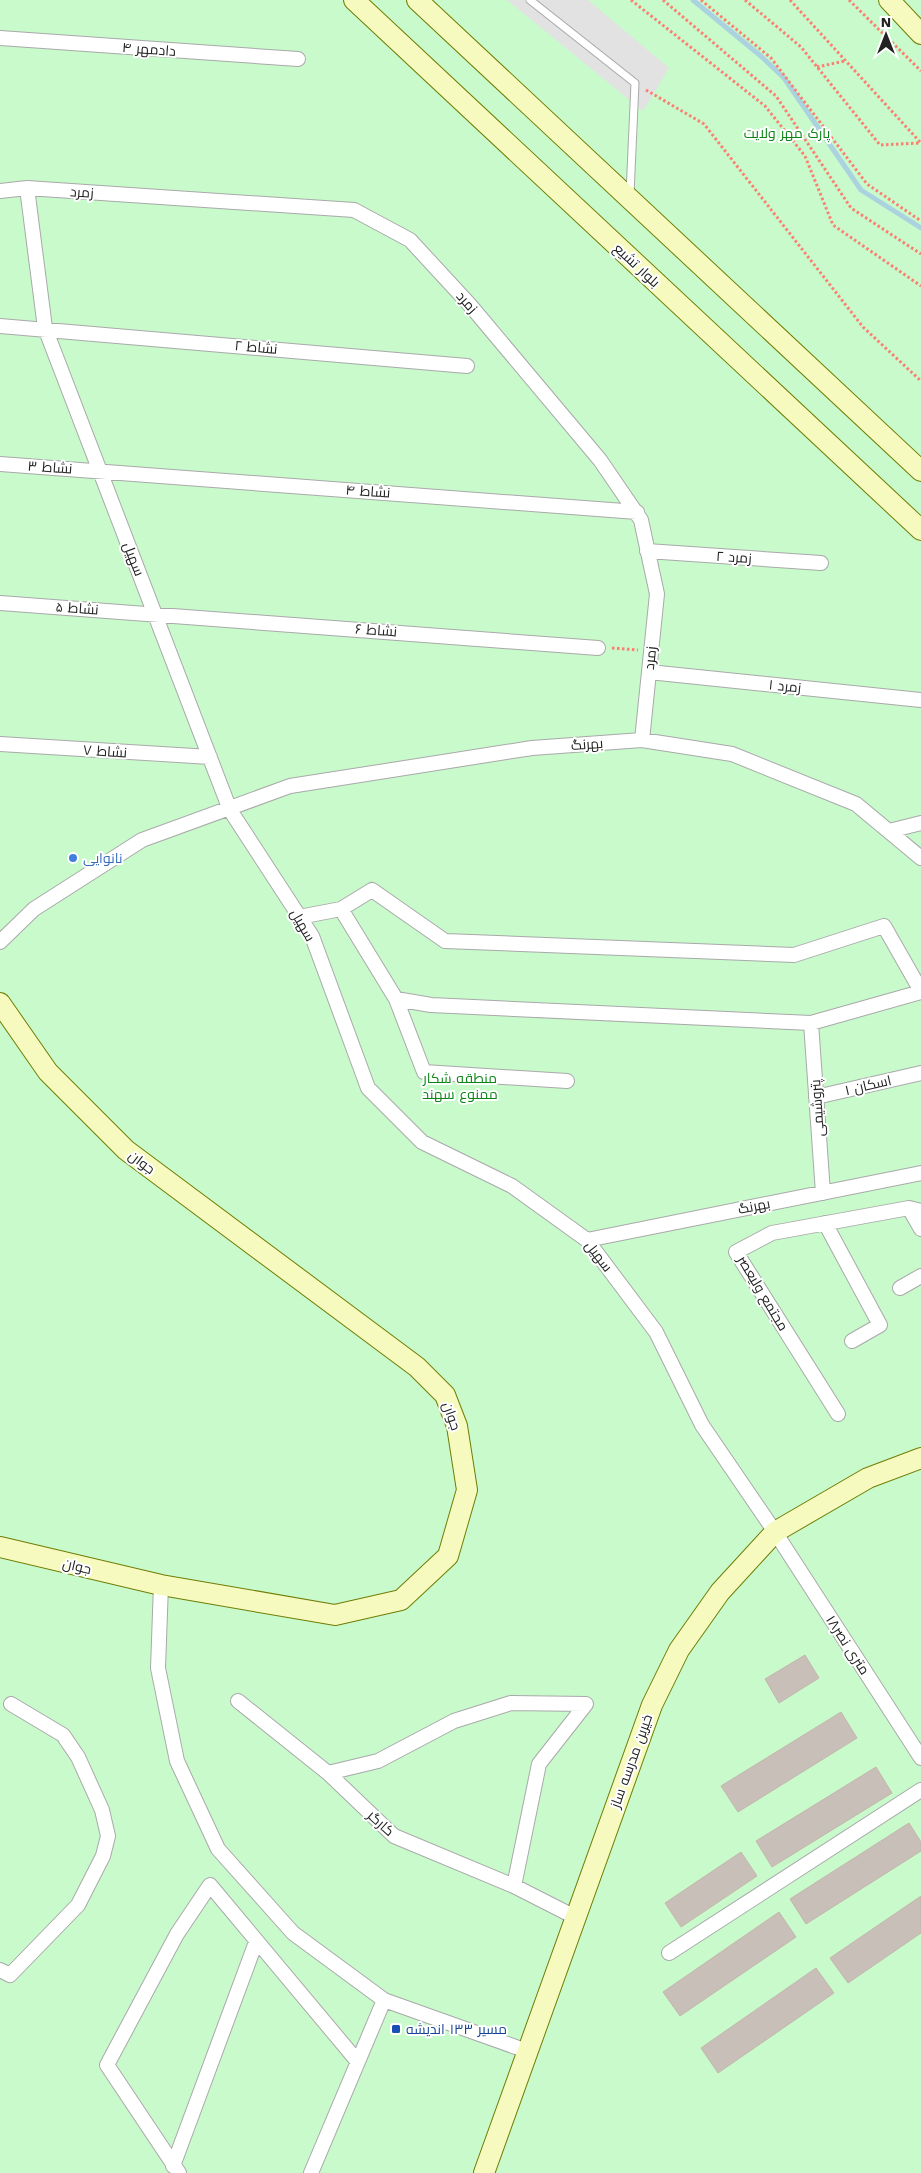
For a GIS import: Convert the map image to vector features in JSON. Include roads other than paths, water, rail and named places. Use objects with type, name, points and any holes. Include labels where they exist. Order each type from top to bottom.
[{"type":"street","name":"بلوار تشیع","points":[[354,0],[921,530]]},
{"type":"street","points":[[417,0],[921,471]]},
{"type":"street","points":[[889,0],[921,34]]},
{"type":"street","name":"دادمهر ۴","points":[[0,38],[298,58]]},
{"type":"street","name":"زمرد","points":[[0,190],[27,188],[354,210],[410,240],[470,305],[600,460],[641,520],[656,594],[642,740]]},
{"type":"street","name":"سهیل","points":[[27,188],[45,328],[230,810],[312,936],[368,1088],[422,1142],[512,1186],[587,1240],[656,1332],[702,1425],[775,1532]]},
{"type":"street","name":"نشاط ۲","points":[[0,326],[45,328],[467,366]]},
{"type":"street","name":"نشاط ۳","points":[[0,464],[100,470]]},
{"type":"street","name":"نشاط ۴","points":[[100,470],[637,512]]},
{"type":"street","name":"زمرد ۲","points":[[648,550],[821,562]]},
{"type":"street","name":"نشاط ۵","points":[[0,603],[154,613]]},
{"type":"street","name":"نشاط ۶","points":[[154,613],[598,648]]},
{"type":"street","name":"زمرد ۱","points":[[649,672],[921,700]]},
{"type":"street","name":"بهرنگ","points":[[0,942],[34,909],[142,840],[300,784],[532,748],[642,740],[732,754],[856,804],[921,858]]},
{"type":"street","name":"نشاط ۷","points":[[0,744],[210,757]]},
{"type":"street","points":[[889,831],[921,823]]},
{"type":"street","points":[[299,917],[341,909],[372,890],[445,941],[794,955],[884,926],[921,991],[811,1024],[441,1006],[396,999]]},
{"type":"street","points":[[341,909],[396,999],[424,1072],[567,1082]]},
{"type":"street","name":"جوان","points":[[0,1003],[48,1072],[126,1150],[417,1367],[445,1395],[458,1426],[467,1490],[448,1556],[401,1600],[335,1615],[161,1586],[0,1547]]},
{"type":"street","name":"پتروشیمی","points":[[811,1024],[823,1192]]},
{"type":"street","name":"اسکان ۱","points":[[816,1097],[921,1073]]},
{"type":"street","name":"بهرنگ","points":[[587,1240],[921,1173]]},
{"type":"street","points":[[915,1209],[921,1230]]},
{"type":"street","name":"مجتمع ولیعصر","points":[[838,1414],[736,1252],[772,1233],[915,1209]]},
{"type":"street","points":[[825,1223],[880,1325],[852,1341]]},
{"type":"street","points":[[900,1288],[921,1276]]},
{"type":"street","name":"خیرین مدرسه ساز","points":[[484,2173],[652,1705],[679,1650],[720,1592],[775,1532],[868,1478],[921,1458]]},
{"type":"street","name":"۱۸متری نصر","points":[[775,1532],[921,1758]]},
{"type":"street","points":[[161,1586],[158,1668],[177,1761],[218,1849],[293,1933],[384,2000],[528,2051]]},
{"type":"street","name":"کارگر","points":[[238,1701],[328,1773],[394,1836],[514,1886],[575,1917]]},
{"type":"street","points":[[328,1773],[378,1761],[454,1721],[511,1703],[586,1704],[539,1764],[514,1886]]},
{"type":"street","points":[[0,1970],[10,1975],[78,1905],[103,1856],[108,1836],[102,1810],[78,1757],[62,1735],[11,1704]]},
{"type":"street","points":[[669,1953],[921,1790]]},
{"type":"street","points":[[176,2169],[108,2064],[176,1934],[210,1885],[358,2062]]},
{"type":"street","points":[[176,2169],[256,1942]]},
{"type":"street","points":[[311,2173],[384,2000]]},
{"type":"lane","points":[[530,0],[634,83],[630,199]]},
{"type":"waterway","points":[[693,0],[762,57],[784,78],[861,190],[921,228]]},
{"type":"place","name":"نانوایی","points":[[73,858]]},
{"type":"place","name":"مسیر ۱۳۳ اندیشه","points":[[396,2029]]},
{"type":"park label","name":"پارک مهر ولایت","points":[[787,133]]},
{"type":"park label","name":"منطقه شکار ممنوع سهند","points":[[460,1086]]}]
